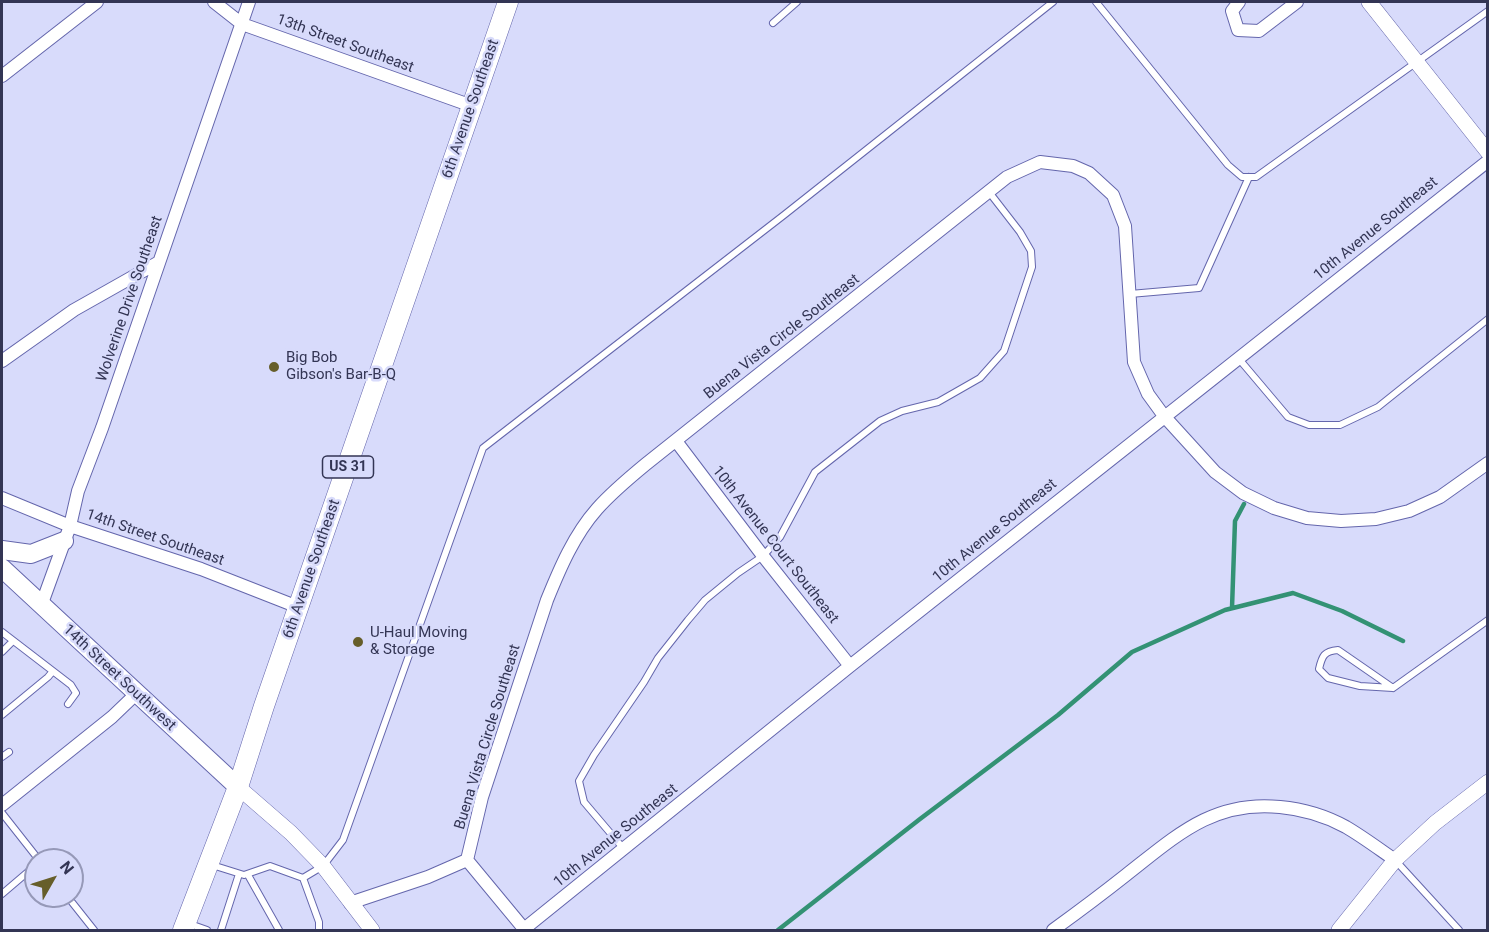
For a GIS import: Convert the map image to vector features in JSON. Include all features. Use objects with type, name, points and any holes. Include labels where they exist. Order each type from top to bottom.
[{"type":"main road","name":"6th Avenue Southeast","points":[[185,927],[238,787],[298,607],[508,2]]},
{"type":"main road","points":[[2,550],[31,554],[67,533]]},
{"type":"main road","name":"14th Street Southwest","points":[[2,568],[238,787]]},
{"type":"street","points":[[2,76],[97,2]]},
{"type":"street","name":"13th Street Southeast","points":[[214,2],[242,24],[472,106]]},
{"type":"street","name":"Wolverine Drive Southeast","points":[[41,606],[67,533],[78,491],[102,428],[249,2]]},
{"type":"street","points":[[1239,2],[1232,11],[1238,30],[1259,31],[1297,2]]},
{"type":"street","points":[[1369,2],[1488,152]]},
{"type":"street","name":"10th Avenue Southeast","points":[[525,930],[850,666],[1488,161]]},
{"type":"street","name":"Buena Vista Circle Southeast","points":[[467,860],[489,776],[547,600],[560,568],[596,510],[620,486],[1007,177],[1040,162],[1073,166],[1089,172],[1113,195],[1125,226],[1134,362],[1148,394],[1164,416],[1215,472],[1243,493],[1274,508],[1307,518],[1341,521],[1376,519],[1409,511],[1440,497],[1488,463]]},
{"type":"street","points":[[2,361],[74,310],[159,262]]},
{"type":"street","name":"10th Avenue Court Southeast","points":[[676,441],[850,666]]},
{"type":"street","name":"14th Street Southeast","points":[[2,498],[67,533],[201,569],[298,607]]},
{"type":"street","points":[[2,805],[112,717],[136,694]]},
{"type":"street","points":[[1339,930],[1395,861],[1435,823],[1488,782]]},
{"type":"street","points":[[238,787],[291,833],[323,866],[369,930]]},
{"type":"street","points":[[1053,930],[1192,825],[1224,810],[1259,805],[1311,812],[1344,826],[1395,861]]},
{"type":"street","points":[[350,903],[428,877],[467,860],[525,930]]},
{"type":"lane","points":[[773,23],[797,2]]},
{"type":"lane","points":[[303,878],[323,866],[343,840],[483,448],[784,215],[1053,2]]},
{"type":"lane","points":[[1096,2],[1228,165],[1242,177],[1256,177],[1488,11]]},
{"type":"lane","points":[[1130,294],[1199,288],[1249,177]]},
{"type":"lane","points":[[623,849],[585,802],[579,781],[658,658],[705,600],[763,556],[780,537],[815,472],[880,421],[902,411],[938,402],[980,378],[1004,351],[1032,267],[1031,250],[989,192]]},
{"type":"lane","points":[[1239,359],[1288,417],[1309,424],[1340,425],[1378,407],[1488,319]]},
{"type":"lane","points":[[1394,688],[1338,650],[1328,651],[1322,656],[1319,669],[1328,678],[1360,686],[1394,688],[1488,620]]},
{"type":"lane","points":[[2,632],[75,689],[75,698],[69,704]]},
{"type":"lane","points":[[2,652],[13,641]]},
{"type":"lane","points":[[2,715],[53,671]]},
{"type":"lane","points":[[2,757],[9,752]]},
{"type":"lane","points":[[2,813],[30,848]]},
{"type":"lane","points":[[1395,861],[1459,930]]},
{"type":"lane","points":[[209,864],[248,875],[270,866],[303,878]]},
{"type":"lane","points":[[221,930],[239,874]]},
{"type":"lane","points":[[2,894],[24,875]]},
{"type":"lane","points":[[248,875],[279,930]]},
{"type":"lane","points":[[303,878],[319,922],[319,930]]},
{"type":"lane","points":[[77,908],[94,930]]},
{"type":"lane","points":[[185,927],[207,930]]},
{"type":"waterway","points":[[1232,608],[1235,521],[1244,504]]},
{"type":"waterway","points":[[778,930],[1058,715],[1132,652],[1225,610],[1293,593],[1342,611],[1403,641]]},
{"type":"place","name":"Big Bob Gibson's Bar-B-Q","points":[[274,367]]},
{"type":"place","name":"U-Haul Moving & Storage","points":[[358,642]]}]
